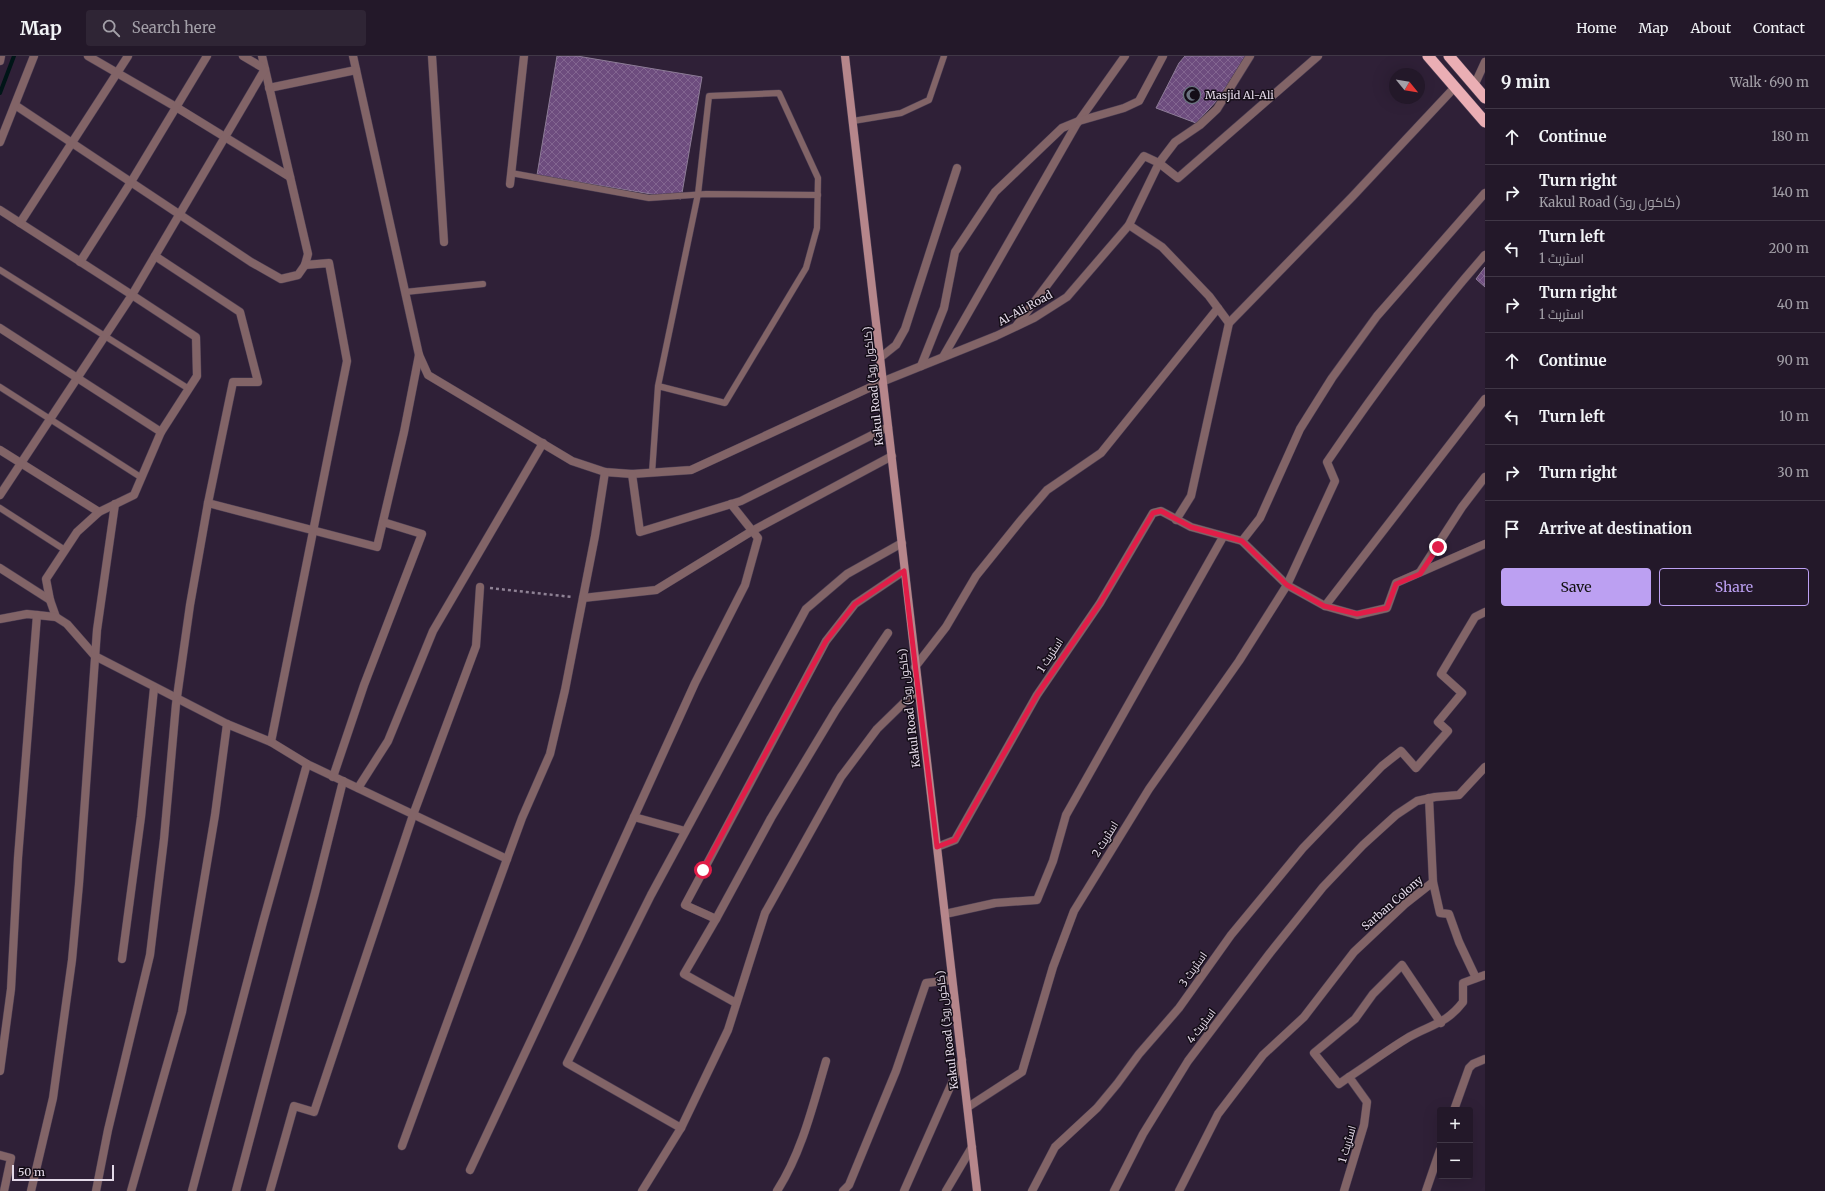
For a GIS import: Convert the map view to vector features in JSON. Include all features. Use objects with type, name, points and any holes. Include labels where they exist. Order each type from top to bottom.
[{"type":"highway","points":[[1428,56],[1485,122]]},
{"type":"highway","points":[[1449,56],[1485,98]]},
{"type":"main road","name":"Kakul Road (کاکول روڈ)","points":[[845,56],[977,1191]]},
{"type":"street","points":[[0,61],[2,56]]},
{"type":"street","points":[[0,142],[34,56]]},
{"type":"street","points":[[88,56],[176,107],[290,177]]},
{"type":"street","points":[[20,223],[128,56]]},
{"type":"street","points":[[80,262],[131,182],[207,56]]},
{"type":"street","points":[[242,56],[265,69]]},
{"type":"street","points":[[15,105],[251,262],[281,279],[298,275],[305,265],[308,254],[262,56]]},
{"type":"street","points":[[208,503],[314,529],[377,547],[404,432],[419,355],[353,56]]},
{"type":"street","points":[[432,56],[444,242]]},
{"type":"street","points":[[510,184],[524,56]]},
{"type":"street","points":[[943,357],[1079,121],[1124,56]]},
{"type":"street","points":[[921,366],[944,308],[955,252],[995,192],[1062,128],[1079,121],[1124,108],[1138,101],[1163,56]]},
{"type":"street","name":"Al-Ali Road","points":[[419,355],[428,375],[572,461],[605,472],[632,474],[691,470],[884,381],[1034,318],[1067,297],[1130,226],[1159,163],[1175,142],[1200,125],[1217,109],[1250,56]]},
{"type":"street","points":[[1016,326],[1144,156],[1159,163],[1178,178],[1318,56]]},
{"type":"street","points":[[1474,86],[1485,62]]},
{"type":"street","points":[[0,495],[132,295],[265,69]]},
{"type":"street","points":[[269,88],[356,70]]},
{"type":"street","points":[[1176,520],[1191,496],[1229,323],[1352,197],[1455,87]]},
{"type":"street","points":[[881,357],[896,345],[905,329],[957,168]]},
{"type":"street","points":[[1485,193],[1377,316],[1332,378],[1300,429],[1260,518],[1242,541],[1287,585],[1324,606],[1357,614],[1387,608],[1396,584],[1485,544]]},
{"type":"street","points":[[0,210],[196,337],[197,376],[161,432],[134,495],[99,512],[77,532],[46,579],[50,600],[56,618]]},
{"type":"street","points":[[1130,226],[1162,247],[1209,296],[1229,323]]},
{"type":"street","name":"اسٹریٹ 2","points":[[968,1107],[1022,1072],[1052,967],[1074,911],[1149,789],[1239,661],[1287,585],[1335,481],[1328,462],[1370,400],[1429,321],[1485,255]]},
{"type":"street","points":[[96,1191],[108,1130],[150,955],[164,839],[177,699],[190,605],[208,503],[233,382],[258,382],[240,312],[155,256]]},
{"type":"street","points":[[271,742],[347,361],[329,263],[305,265]]},
{"type":"street","points":[[915,667],[946,627],[976,576],[1022,519],[1047,490],[1101,453],[1218,308]]},
{"type":"street","points":[[0,328],[161,432]]},
{"type":"street","points":[[1324,606],[1485,399]]},
{"type":"street","points":[[632,474],[640,532],[741,501],[888,427]]},
{"type":"street","points":[[358,788],[388,741],[433,631],[543,443]]},
{"type":"street","points":[[0,450],[99,512]]},
{"type":"street","points":[[583,598],[656,590],[752,531],[892,456]]},
{"type":"street","points":[[402,1146],[522,818],[550,754],[565,690],[583,598],[605,472]]},
{"type":"street","points":[[1420,574],[1462,507],[1485,477]]},
{"type":"street","points":[[31,1191],[53,1098],[72,960],[79,884],[97,630],[115,504]]},
{"type":"street","points":[[470,1170],[695,683],[744,585],[758,538],[731,504]]},
{"type":"street","name":"اسٹریٹ 1","points":[[937,847],[955,840],[1037,695],[1100,603],[1153,513],[1161,511],[1191,527],[1242,541]]},
{"type":"street","points":[[332,777],[364,685],[422,534],[383,522]]},
{"type":"street","points":[[945,914],[995,903],[1037,900],[1053,861],[1066,815],[1223,537]]},
{"type":"street","points":[[682,1128],[567,1062],[685,831],[806,609],[847,574],[902,543]]},
{"type":"street","points":[[0,568],[50,600]]},
{"type":"street","points":[[716,919],[685,905],[826,641],[855,604],[904,571]]},
{"type":"street","points":[[270,1191],[294,1106],[314,1112],[413,814],[476,646],[480,587]]},
{"type":"street","name":"اسٹریٹ 3","points":[[1032,1191],[1055,1147],[1096,1108],[1117,1084],[1139,1054],[1179,1008],[1231,935],[1303,848],[1382,766],[1402,751],[1416,768],[1448,731],[1438,722],[1462,693],[1441,674],[1475,617],[1485,612]]},
{"type":"street","points":[[0,619],[28,614],[56,618],[67,624],[95,656],[154,688],[227,724],[271,742],[332,777],[507,859]]},
{"type":"street","points":[[0,1071],[11,989],[18,858],[37,615]]},
{"type":"street","points":[[736,1003],[684,974],[771,818],[836,710],[888,633]]},
{"type":"street","points":[[122,959],[141,817],[154,688]]},
{"type":"street","points":[[642,1191],[682,1128],[728,1030],[765,913],[841,778],[877,729],[918,689]]},
{"type":"street","points":[[131,1191],[182,1012],[215,816],[227,724]]},
{"type":"street","points":[[192,1191],[263,922],[307,764]]},
{"type":"street","name":"اسٹریٹ 4","points":[[1114,1191],[1143,1134],[1188,1061],[1270,953],[1323,887],[1362,845],[1396,815],[1417,801],[1429,798],[1459,795],[1485,767]]},
{"type":"street","points":[[236,1191],[343,781]]},
{"type":"street","points":[[1429,798],[1433,882]]},
{"type":"street","points":[[634,817],[685,831]]},
{"type":"street","name":"Sarban Colony","points":[[1179,1191],[1218,1114],[1263,1055],[1304,1017],[1354,952],[1405,904],[1433,882],[1440,913],[1449,914],[1459,942],[1476,978]]},
{"type":"street","points":[[1441,1023],[1402,965],[1373,994],[1355,1019],[1314,1053],[1339,1084],[1410,1037],[1441,1023],[1450,1017],[1464,1002],[1463,983],[1485,975]]},
{"type":"street","points":[[843,1191],[849,1185],[896,1071],[926,983],[952,980]]},
{"type":"street","points":[[1455,1107],[1469,1068],[1473,1064],[1485,1059]]},
{"type":"street","points":[[904,1191],[962,1060]]},
{"type":"street","points":[[776,1191],[792,1163],[805,1132],[826,1061]]},
{"type":"street","name":"اسٹریٹ 1","points":[[1344,1191],[1364,1125],[1367,1102],[1349,1076]]},
{"type":"street","points":[[946,1191],[972,1147]]},
{"type":"street","points":[[0,1155],[11,1158],[4,1191]]},
{"type":"street","points":[[1426,1191],[1437,1159]]},
{"type":"lane","points":[[853,121],[901,113],[929,100],[944,56]]},
{"type":"lane","points":[[652,473],[658,386],[698,194],[709,96],[779,93],[818,178],[817,228],[806,268],[725,403],[658,386]]},
{"type":"lane","points":[[511,173],[649,198],[698,194],[818,195]]},
{"type":"lane","points":[[0,270],[189,389]]},
{"type":"lane","points":[[405,292],[483,284]]},
{"type":"lane","points":[[0,387],[142,478]]},
{"type":"lane","points":[[0,508],[65,550]]},
{"type":"path","points":[[480,587],[583,598]]},
{"type":"building","points":[[557,56],[577,56],[702,77],[681,199],[537,175]]},
{"type":"building","name":"Masjid Al-Ali","points":[[1185,56],[1246,56],[1231,85],[1196,123],[1156,108],[1179,63]]},
{"type":"building","points":[[1485,267],[1485,287],[1476,279]]},
{"type":"waterway","points":[[0,93],[14,56]]},
{"type":"place","name":"Masjid Al-Ali","points":[[1192,95]]},
{"type":"route","points":[[703,870],[752,782],[826,641],[855,604],[904,571],[937,847],[955,840],[1037,695],[1072,641],[1100,603],[1153,513],[1161,511],[1191,527],[1242,541],[1287,585],[1324,606],[1357,614],[1387,608],[1396,584],[1420,574],[1438,547]]}]
